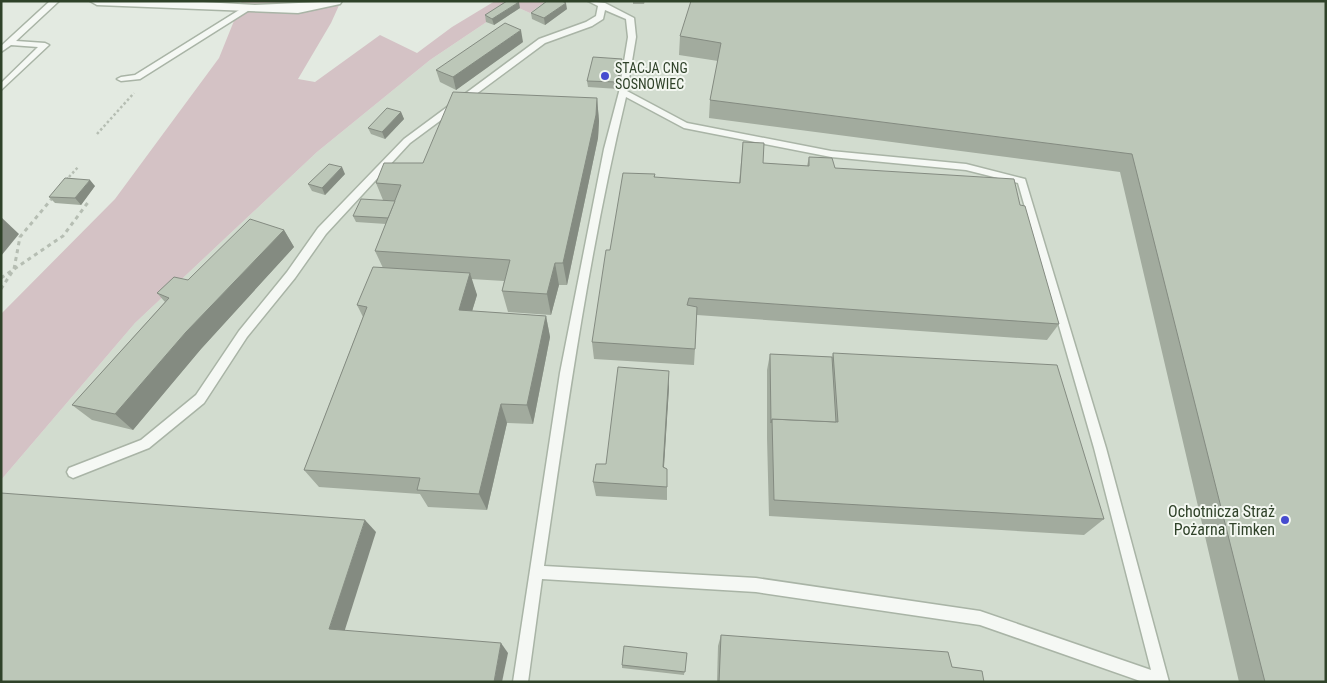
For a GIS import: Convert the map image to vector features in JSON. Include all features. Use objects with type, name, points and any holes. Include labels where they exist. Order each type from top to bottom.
[{"type":"street","points":[[97,1],[247,9],[298,9],[335,1]]},
{"type":"lane","points":[[1,50],[55,1]]},
{"type":"lane","points":[[73,472],[145,444],[200,399],[243,334],[291,275],[322,231],[407,141],[542,41],[589,24],[600,17],[602,2],[630,18],[632,37],[623,92],[609,148],[566,373],[520,682]]},
{"type":"lane","points":[[121,79],[137,77],[247,9]]},
{"type":"lane","points":[[1,88],[45,45],[9,43]]},
{"type":"lane","points":[[1,72],[16,73]]},
{"type":"lane","points":[[623,92],[684,125],[831,154],[966,167],[1022,181],[1100,448],[1162,682]]},
{"type":"lane","points":[[537,572],[756,586],[980,618],[1162,682]]},
{"type":"path","points":[[60,188],[79,166]]},
{"type":"path","points":[[1,289],[14,269],[20,237],[54,196]]},
{"type":"path","points":[[1,278],[63,236],[89,201]]},
{"type":"shaded area","points":[[242,1],[341,1],[331,23],[298,79],[315,82],[380,35],[417,53],[452,27],[495,1],[546,1],[530,13],[512,5],[430,60],[317,152],[135,323],[1,480],[1,314],[115,199],[219,58]]},
{"type":"shaded area","points":[[546,1],[1326,1],[1326,682],[1,682],[1,480],[135,323],[317,152],[430,60],[512,5],[530,13]]},
{"type":"building","points":[[507,1],[519,2],[492,19],[485,15]]},
{"type":"building","points":[[547,1],[562,1],[566,3],[544,18],[531,13]]},
{"type":"building","points":[[691,1],[1326,1],[1326,682],[1265,682],[1132,154],[710,100],[721,43],[680,36]]},
{"type":"building","points":[[505,23],[521,30],[453,77],[436,70]]},
{"type":"building","name":"STACJA CNG SOSNOWIEC","points":[[593,57],[622,59],[617,82],[587,81]]},
{"type":"building","points":[[453,92],[597,98],[596,115],[563,263],[555,263],[547,294],[502,291],[510,260],[375,251],[401,185],[376,183],[384,163],[423,163]]},
{"type":"building","points":[[387,108],[401,112],[382,132],[368,128]]},
{"type":"building","points":[[743,142],[764,143],[763,163],[809,166],[809,157],[832,158],[835,168],[1014,179],[1020,205],[1025,206],[1059,324],[689,298],[687,305],[697,307],[695,349],[592,342],[606,250],[610,250],[623,173],[655,174],[654,177],[740,183]]},
{"type":"building","points":[[329,164],[342,167],[322,188],[308,184]]},
{"type":"building","points":[[65,178],[90,180],[75,198],[49,197]]},
{"type":"building","points":[[361,199],[395,201],[388,218],[353,216]]},
{"type":"building","points":[[250,219],[284,230],[186,332],[115,414],[72,405],[169,298],[157,293],[174,277],[188,280]]},
{"type":"building","points":[[373,267],[470,273],[459,310],[546,316],[527,405],[501,404],[479,494],[417,490],[420,478],[304,470],[367,307],[357,305]]},
{"type":"building","points":[[833,353],[1057,365],[1104,519],[774,500],[772,419],[838,422]]},
{"type":"building","points":[[770,354],[832,357],[836,422],[772,419],[771,423]]},
{"type":"building","points":[[618,367],[669,371],[663,467],[667,469],[667,487],[593,482],[596,464],[606,464]]},
{"type":"building","points":[[1,493],[365,520],[329,629],[501,643],[494,682],[1,682]]},
{"type":"building","points":[[721,635],[948,652],[952,667],[982,671],[984,682],[719,682]]},
{"type":"building","points":[[624,646],[687,653],[685,672],[622,665]]},
{"type":"place","name":"STACJA CNG SOSNOWIEC","points":[[605,76]]},
{"type":"place","name":"Ochotnicza Straż Pożarna Timken","points":[[1285,520]]}]
